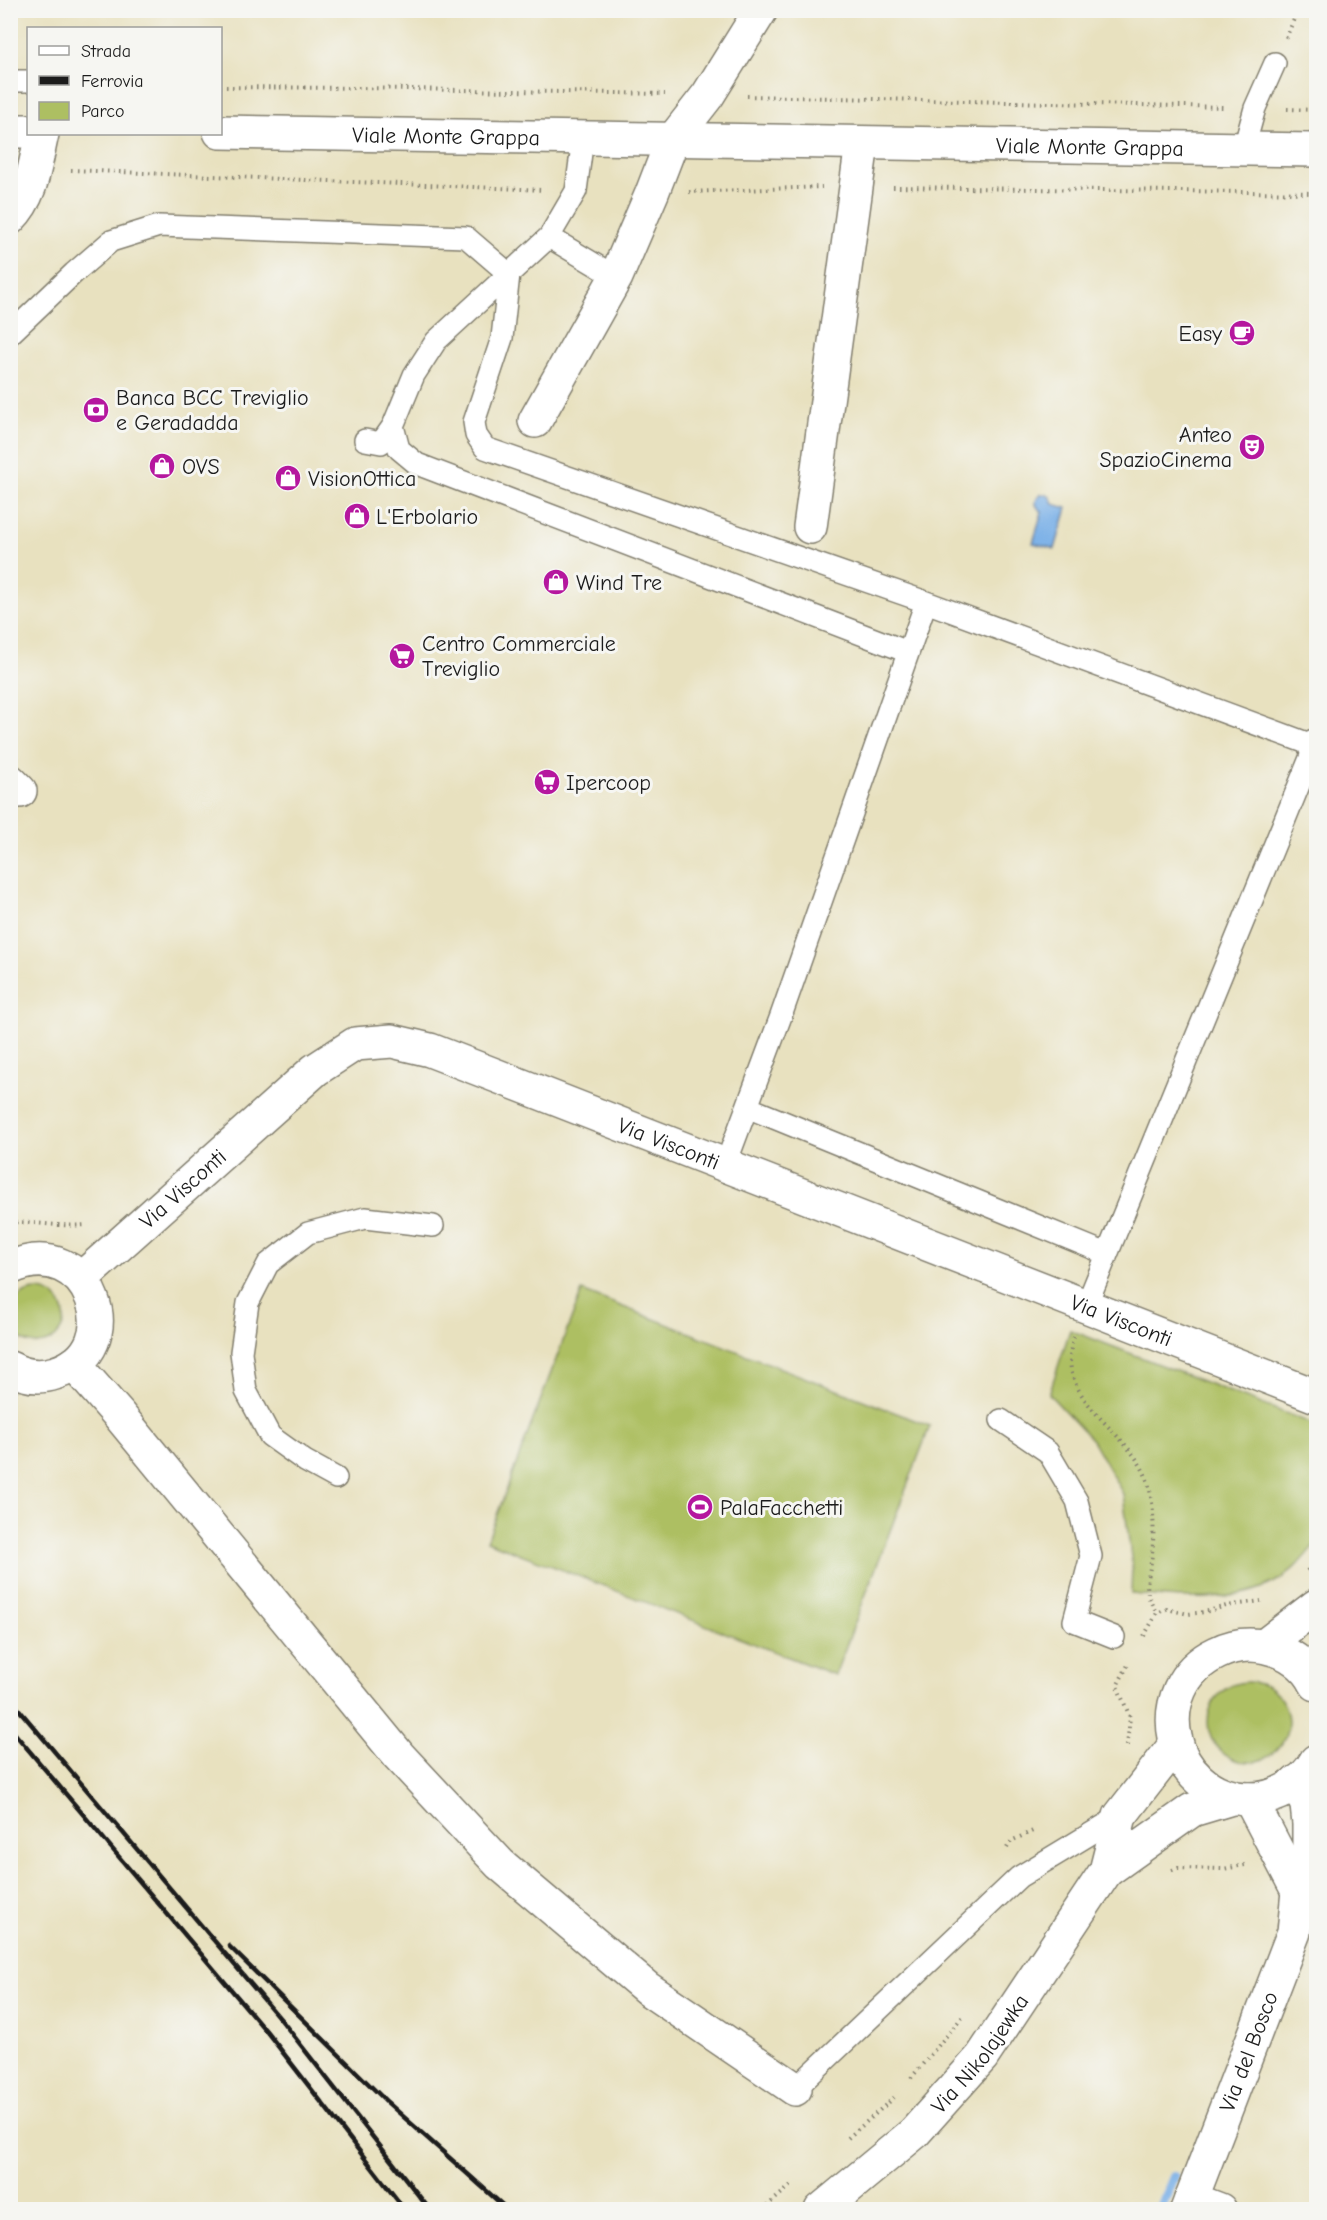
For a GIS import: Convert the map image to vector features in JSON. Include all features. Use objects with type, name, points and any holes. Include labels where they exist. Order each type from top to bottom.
[{"type":"street","points":[[535,421],[616,277],[672,141],[708,95],[761,10]]},
{"type":"street","points":[[10,131],[27,131]]},
{"type":"street","name":"Viale Monte Grappa","points":[[222,132],[1317,150]]},
{"type":"street","points":[[10,218],[22,207],[36,168],[42,135]]},
{"type":"street","points":[[810,527],[862,143]]},
{"type":"street","name":"Via Visconti","points":[[81,1279],[315,1070],[356,1044],[392,1041],[430,1050],[1317,1396]]},
{"type":"street","points":[[10,1268],[31,1261],[43,1261],[65,1267],[81,1279],[94,1299],[97,1322],[91,1343],[74,1364],[58,1373],[25,1374],[10,1368]]},
{"type":"street","points":[[74,1364],[119,1414],[399,1756],[500,1864],[648,1989],[795,2090]]},
{"type":"street","points":[[1264,1646],[1317,1606]]},
{"type":"street","points":[[1298,1891],[1241,1798],[1216,1792],[1197,1779],[1183,1762],[1176,1744],[1173,1720],[1176,1700],[1193,1669],[1212,1655],[1232,1647],[1264,1646],[1284,1653],[1300,1663],[1317,1684]]},
{"type":"street","name":"Via Nikolajewka","points":[[821,2210],[914,2133],[982,2057],[1106,1871],[1120,1816],[1176,1744]]},
{"type":"street","name":"Via Nikolajewka","points":[[1106,1871],[1192,1810],[1241,1798],[1281,1793],[1307,1772]]},
{"type":"street","name":"Via del Bosco","points":[[1199,2206],[1294,1932],[1298,1891],[1309,1852],[1307,1772]]},
{"type":"lane","points":[[1244,148],[1255,108],[1275,63]]},
{"type":"lane","points":[[10,81],[27,81]]},
{"type":"lane","points":[[365,440],[381,443],[393,426],[414,375],[436,341],[549,237],[576,191],[583,138]]},
{"type":"lane","points":[[10,334],[111,241],[159,226],[466,237],[509,274]]},
{"type":"lane","points":[[549,237],[616,277]]},
{"type":"lane","points":[[509,274],[502,338],[474,422],[476,435],[485,448],[926,602],[1316,747],[1086,1306]]},
{"type":"lane","points":[[393,426],[399,449],[417,464],[908,652]]},
{"type":"lane","points":[[725,1166],[781,1016],[926,602]]},
{"type":"lane","points":[[747,1107],[1107,1254]]},
{"type":"lane","points":[[336,1478],[304,1461],[270,1436],[246,1391],[240,1352],[248,1303],[268,1264],[308,1233],[365,1218],[433,1226]]},
{"type":"lane","points":[[1001,1420],[1048,1452],[1077,1501],[1091,1556],[1074,1621],[1114,1637]]},
{"type":"lane","points":[[795,2090],[1019,1876],[1120,1816]]},
{"type":"path","points":[[222,87],[708,95],[1317,110]]},
{"type":"path","points":[[36,168],[531,190]]},
{"type":"path","points":[[679,193],[857,186],[1317,193]]},
{"type":"path","points":[[1086,1306],[1072,1344],[1070,1366],[1077,1386],[1092,1411],[1125,1442],[1145,1473],[1154,1516],[1152,1553],[1147,1583],[1148,1600],[1156,1613]]},
{"type":"path","points":[[910,2079],[966,2012]]},
{"type":"path","points":[[845,2140],[903,2088]]},
{"type":"path","points":[[762,2210],[795,2182]]},
{"type":"green space","points":[[37,1290],[47,1292],[56,1298],[62,1307],[64,1317],[62,1327],[56,1336],[47,1342],[37,1344],[27,1342],[18,1336],[12,1327],[10,1317],[12,1307],[18,1298],[27,1292]]},
{"type":"green space","name":"PalaFacchetti","points":[[582,1291],[930,1426],[835,1675],[487,1541]]},
{"type":"green space","points":[[1070,1330],[1316,1425],[1316,1543],[1295,1567],[1285,1576],[1263,1587],[1227,1596],[1188,1598],[1131,1594],[1132,1565],[1123,1494],[1092,1440],[1049,1394]]},
{"type":"green space","points":[[1248,1682],[1263,1685],[1276,1694],[1285,1707],[1288,1722],[1285,1737],[1276,1750],[1263,1759],[1248,1762],[1233,1759],[1220,1750],[1211,1737],[1208,1722],[1211,1707],[1220,1694],[1233,1685]]},
{"type":"water","points":[[1041,494],[1049,496],[1053,504],[1067,508],[1055,549],[1033,543],[1042,512],[1036,503]]},
{"type":"waterway","points":[[1160,2210],[1174,2177]]},
{"type":"railway","points":[[10,1699],[282,2021],[430,2210]]},
{"type":"railway","points":[[10,1728],[267,2032],[405,2210]]},
{"type":"railway","points":[[229,1946],[387,2102],[508,2210]]},
{"type":"place","name":"Easy","points":[[1242,333]]},
{"type":"place","name":"Banca BCC Treviglio e Geradadda","points":[[96,410]]},
{"type":"place","name":"Anteo SpazioCinema","points":[[1252,447]]},
{"type":"place","name":"OVS","points":[[162,466]]},
{"type":"place","name":"VisionOttica","points":[[288,478]]},
{"type":"place","name":"L'Erbolario","points":[[357,516]]},
{"type":"place","name":"Wind Tre","points":[[556,582]]},
{"type":"place","name":"Centro Commerciale Treviglio","points":[[402,656]]},
{"type":"place","name":"Ipercoop","points":[[547,782]]},
{"type":"place","name":"PalaFacchetti","points":[[700,1507]]}]
